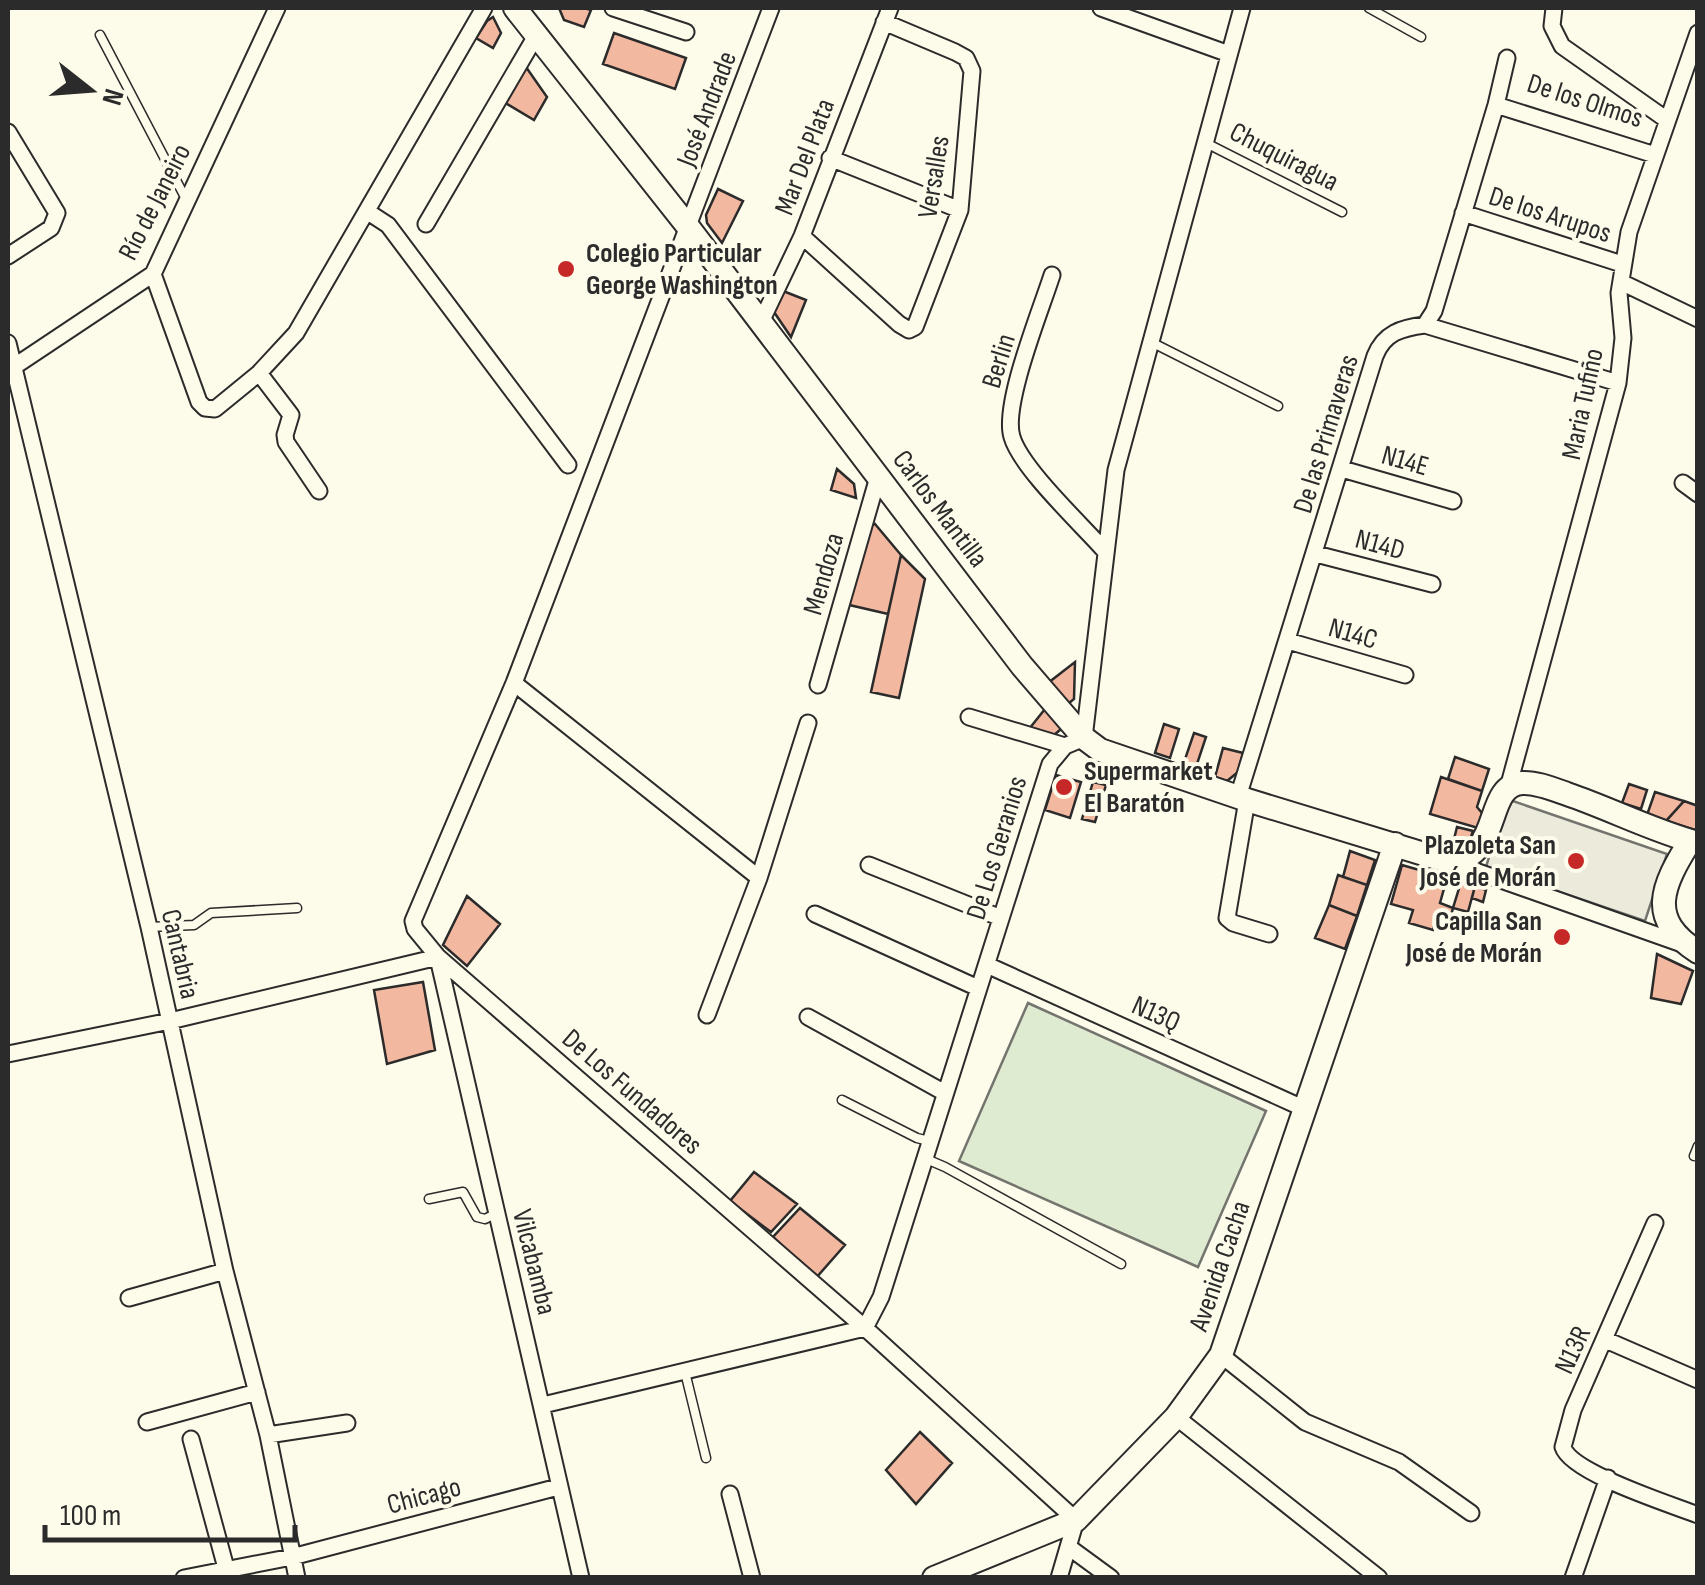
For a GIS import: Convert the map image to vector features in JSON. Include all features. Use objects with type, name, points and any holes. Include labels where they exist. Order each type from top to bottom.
[{"type":"street","name":"Río de Janeiro","points":[[15,366],[152,274],[277,8]]},
{"type":"street","points":[[152,274],[199,402],[205,408],[215,409],[259,372],[296,333],[484,8]]},
{"type":"street","points":[[613,8],[686,32]]},
{"type":"street","name":"José Andrade","points":[[438,957],[415,930],[414,921],[514,683],[771,8]]},
{"type":"street","points":[[1101,8],[1228,54]]},
{"type":"street","name":"De Los Geranios","points":[[864,1328],[881,1297],[1050,764],[1074,742],[1116,470],[1242,8]]},
{"type":"street","points":[[1554,8],[1552,26],[1562,46],[1668,120]]},
{"type":"street","name":"Carlos Mantilla","points":[[519,9],[1022,666],[1074,742],[1450,862]]},
{"type":"street","name":"Versalles","points":[[802,236],[899,324],[908,330],[914,327],[960,210],[972,71],[966,58],[887,15]]},
{"type":"street","name":"Mar Del Plata","points":[[760,322],[802,236],[887,15]]},
{"type":"street","name":"Maria Tufiño","points":[[1508,788],[1618,382],[1623,338],[1622,264],[1629,232],[1698,33]]},
{"type":"street","points":[[426,224],[537,34]]},
{"type":"street","points":[[1507,58],[1434,311],[1425,325],[1618,382]]},
{"type":"street","name":"De los Olmos","points":[[1496,105],[1655,155]]},
{"type":"street","points":[[8,132],[57,213],[52,228],[8,256]]},
{"type":"street","points":[[830,158],[960,210]]},
{"type":"street","points":[[368,212],[388,225],[568,465]]},
{"type":"street","name":"De los Arupos","points":[[1463,213],[1622,264]]},
{"type":"street","name":"Berlin","points":[[1052,274],[1012,404],[1011,434],[1025,460],[1104,550]]},
{"type":"street","name":"De los Arupos","points":[[1621,282],[1698,320]]},
{"type":"street","name":"De las Primaveras","points":[[1269,934],[1226,918],[1243,798],[1379,346],[1394,332],[1425,325]]},
{"type":"street","name":"Cantabria","points":[[8,343],[149,927],[225,1272],[268,1435],[296,1578]]},
{"type":"street","points":[[259,372],[291,416],[286,442],[319,491]]},
{"type":"street","name":"N14E","points":[[1342,469],[1453,501]]},
{"type":"street","name":"Mendoza","points":[[818,685],[878,478]]},
{"type":"street","points":[[1684,483],[1698,494]]},
{"type":"street","name":"N14D","points":[[1316,554],[1432,584]]},
{"type":"street","name":"N14C","points":[[1288,640],[1405,675]]},
{"type":"street","points":[[514,683],[759,878]]},
{"type":"street","points":[[969,718],[1074,742]]},
{"type":"street","points":[[707,1014],[759,878],[808,723]]},
{"type":"street","points":[[1450,862],[1478,851],[1508,788],[1529,783],[1553,789],[1694,842],[1662,904],[1670,930],[1692,949]]},
{"type":"street","name":"Avenida Cacha","points":[[934,1578],[1076,1520],[1176,1417],[1221,1355],[1395,844]]},
{"type":"street","points":[[1450,862],[1692,949]]},
{"type":"street","points":[[869,865],[1001,918]]},
{"type":"street","points":[[815,914],[978,988]]},
{"type":"street","points":[[8,1054],[170,1022],[438,957]]},
{"type":"street","name":"Vilcabamba","points":[[438,957],[581,1578]]},
{"type":"street","name":"De Los Fundadores","points":[[438,957],[864,1328],[1076,1520]]},
{"type":"street","name":"N13Q","points":[[987,965],[1306,1108]]},
{"type":"street","points":[[808,1017],[944,1093]]},
{"type":"street","name":"N13R","points":[[1608,1478],[1570,1459],[1563,1446],[1573,1410],[1656,1223]]},
{"type":"street","points":[[129,1298],[225,1272]]},
{"type":"street","points":[[543,1405],[864,1328]]},
{"type":"street","points":[[1606,1340],[1698,1380]]},
{"type":"street","points":[[1221,1355],[1304,1422],[1398,1462],[1471,1512]]},
{"type":"street","points":[[148,1422],[256,1392]]},
{"type":"street","points":[[1176,1417],[1379,1578]]},
{"type":"street","points":[[268,1435],[346,1422]]},
{"type":"street","points":[[190,1438],[226,1568]]},
{"type":"street","points":[[1573,1578],[1608,1478],[1698,1515]]},
{"type":"street","name":"Chicago","points":[[184,1578],[292,1557],[558,1487]]},
{"type":"street","points":[[730,1494],[752,1578]]},
{"type":"street","points":[[1058,1578],[1076,1520]]},
{"type":"street","points":[[1070,1548],[1111,1578]]},
{"type":"lane","points":[[1369,8],[1422,37]]},
{"type":"lane","points":[[100,35],[186,201]]},
{"type":"lane","name":"Chuquiragua","points":[[1206,143],[1342,212]]},
{"type":"lane","points":[[1153,343],[1278,406]]},
{"type":"lane","points":[[149,927],[194,926],[212,914],[297,908]]},
{"type":"lane","points":[[842,1100],[929,1141]]},
{"type":"lane","points":[[1694,1156],[1698,1146]]},
{"type":"lane","points":[[924,1158],[1121,1264]]},
{"type":"lane","points":[[429,1200],[464,1192],[477,1217],[484,1219],[497,1214]]},
{"type":"lane","points":[[685,1372],[706,1458]]},
{"type":"green space","points":[[1028,1003],[1266,1111],[1198,1267],[959,1161]]},
{"type":"shaded area","name":"Plazoleta San José de Morán","points":[[1507,799],[1667,854],[1645,921],[1486,867]]},
{"type":"building","points":[[559,8],[591,10],[584,27],[564,20]]},
{"type":"building","points":[[493,17],[501,33],[493,48],[476,38]]},
{"type":"building","points":[[614,33],[686,58],[675,89],[603,64]]},
{"type":"building","points":[[526,67],[547,97],[534,120],[502,101],[520,69]]},
{"type":"building","points":[[718,189],[743,201],[722,243],[707,223],[706,215]]},
{"type":"building","points":[[783,291],[806,300],[791,337],[774,312]]},
{"type":"building","points":[[837,469],[854,484],[856,498],[831,490]]},
{"type":"building","points":[[875,524],[901,555],[888,614],[845,604],[866,526]]},
{"type":"building","points":[[901,555],[925,579],[899,698],[871,692]]},
{"type":"building","points":[[1075,662],[1074,699],[1068,704],[1048,683]]},
{"type":"building","points":[[1045,709],[1061,729],[1053,736],[1029,729]]},
{"type":"building","points":[[1164,724],[1179,729],[1170,758],[1155,753]]},
{"type":"building","points":[[1194,733],[1206,737],[1195,770],[1183,765]]},
{"type":"building","points":[[1223,748],[1243,753],[1238,772],[1227,781],[1215,777]]},
{"type":"building","points":[[1455,757],[1489,769],[1482,791],[1448,779]]},
{"type":"building","points":[[1056,775],[1081,782],[1070,818],[1045,810]]},
{"type":"building","points":[[1441,777],[1482,791],[1477,807],[1482,813],[1478,828],[1430,814]]},
{"type":"building","points":[[1093,782],[1106,785],[1095,822],[1082,819]]},
{"type":"building","points":[[1629,784],[1647,790],[1641,809],[1622,803]]},
{"type":"building","points":[[1655,792],[1684,801],[1666,821],[1647,815]]},
{"type":"building","points":[[1684,801],[1698,806],[1698,831],[1666,821]]},
{"type":"building","points":[[1457,827],[1473,831],[1469,843],[1454,839]]},
{"type":"building","points":[[1350,851],[1375,860],[1367,885],[1343,877]]},
{"type":"building","points":[[1402,865],[1447,878],[1440,903],[1453,908],[1448,927],[1435,923],[1433,930],[1409,923],[1413,910],[1391,904]]},
{"type":"building","points":[[1338,875],[1367,885],[1357,916],[1329,905]]},
{"type":"building","points":[[1461,882],[1475,886],[1468,912],[1453,908]]},
{"type":"building","points":[[1475,886],[1486,890],[1483,902],[1472,898]]},
{"type":"building","points":[[467,896],[500,924],[467,966],[443,945]]},
{"type":"building","points":[[1329,905],[1357,916],[1345,949],[1315,938]]},
{"type":"building","points":[[1657,954],[1693,971],[1681,1004],[1651,998]]},
{"type":"building","points":[[423,982],[435,1050],[387,1064],[374,990]]},
{"type":"building","points":[[754,1172],[797,1204],[771,1232],[730,1201]]},
{"type":"building","points":[[800,1208],[845,1245],[816,1278],[773,1237]]},
{"type":"building","points":[[920,1432],[952,1463],[916,1504],[886,1470]]},
{"type":"place","name":"Colegio Particular George Washington","points":[[566,269]]},
{"type":"place","name":"Supermarket El Baratón","points":[[1064,787]]},
{"type":"place","name":"Plazoleta San José de Morán","points":[[1576,861]]},
{"type":"place","name":"Capilla San José de Morán","points":[[1562,937]]}]
